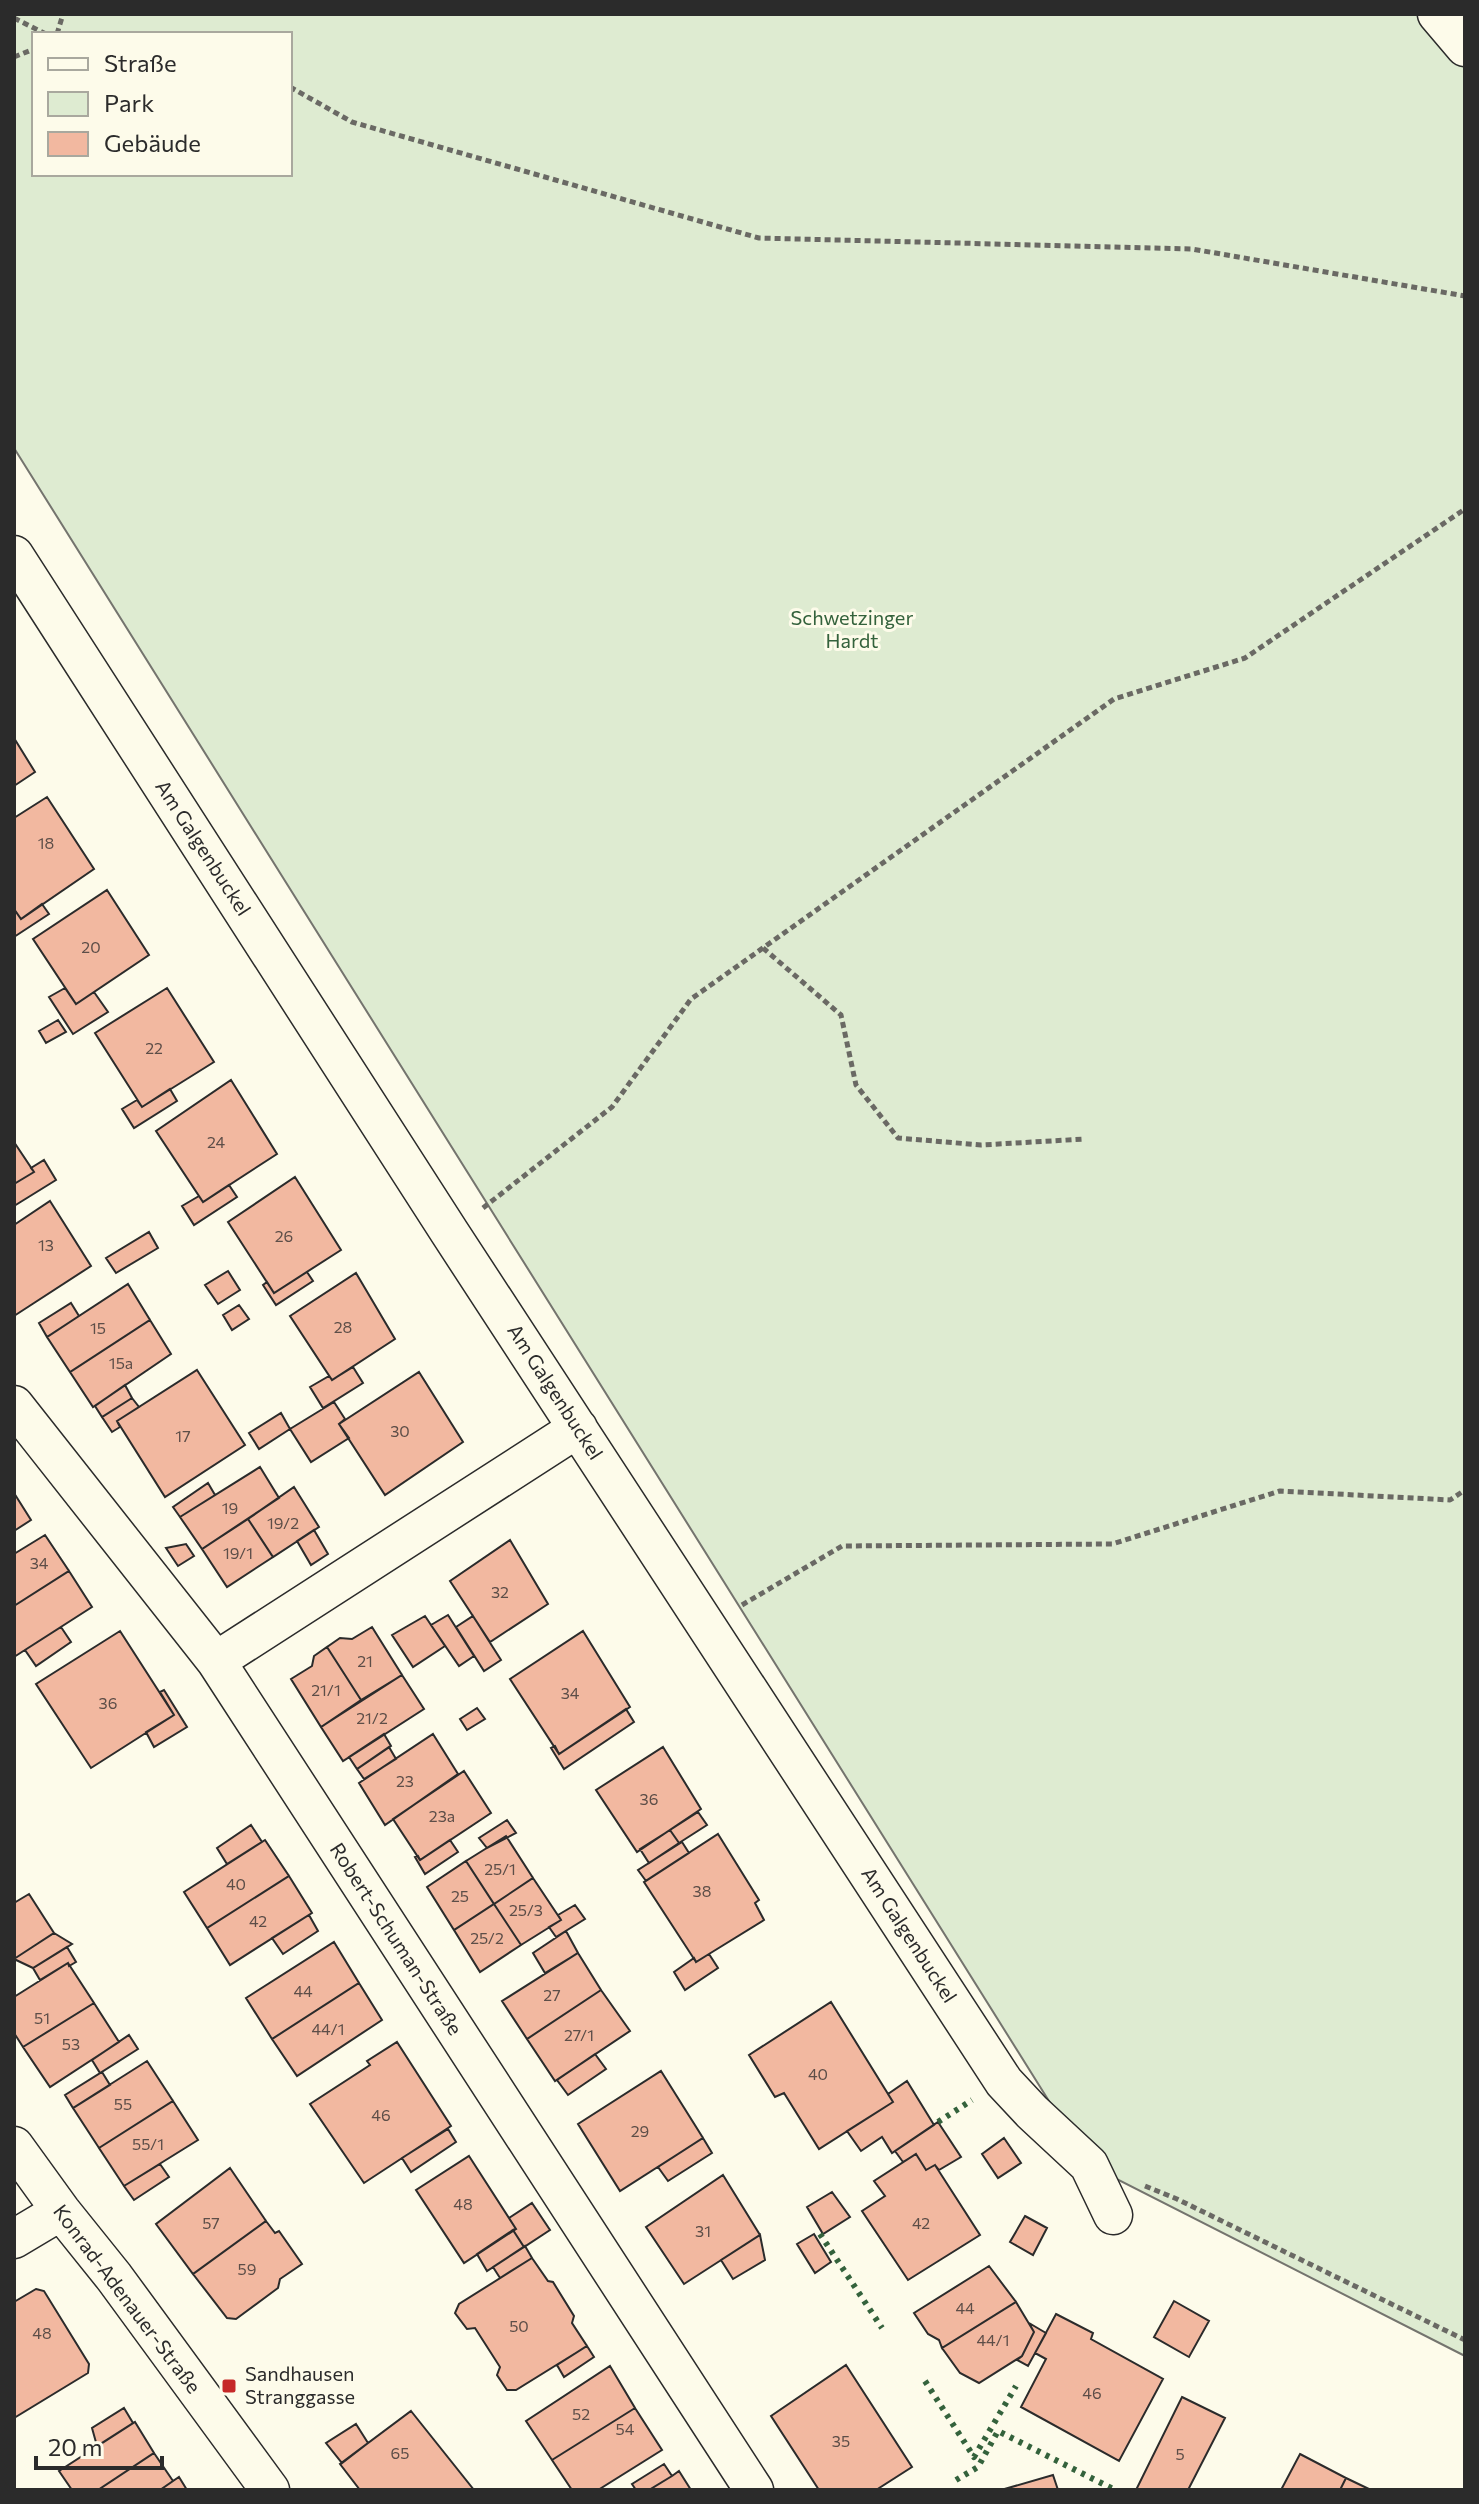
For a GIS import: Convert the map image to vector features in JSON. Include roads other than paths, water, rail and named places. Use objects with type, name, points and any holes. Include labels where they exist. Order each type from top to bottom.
[{"type":"street","points":[[1437,14],[1465,47]]},
{"type":"street","name":"Am Galgenbuckel","points":[[14,555],[450,1233],[1004,2082],[1089,2165],[1113,2215]]},
{"type":"street","name":"Robert-Schuman-Straße","points":[[14,1405],[216,1661],[754,2490]]},
{"type":"street","points":[[216,1661],[578,1428]]},
{"type":"street","name":"Konrad-Adenauer-Straße","points":[[14,2146],[270,2490]]},
{"type":"street","points":[[14,2239],[61,2211]]},
{"type":"place","name":"Sandhausen Stranggasse","points":[[229,2386]]},
{"type":"park label","name":"Schwetzinger Hardt","points":[[852,630]]}]
